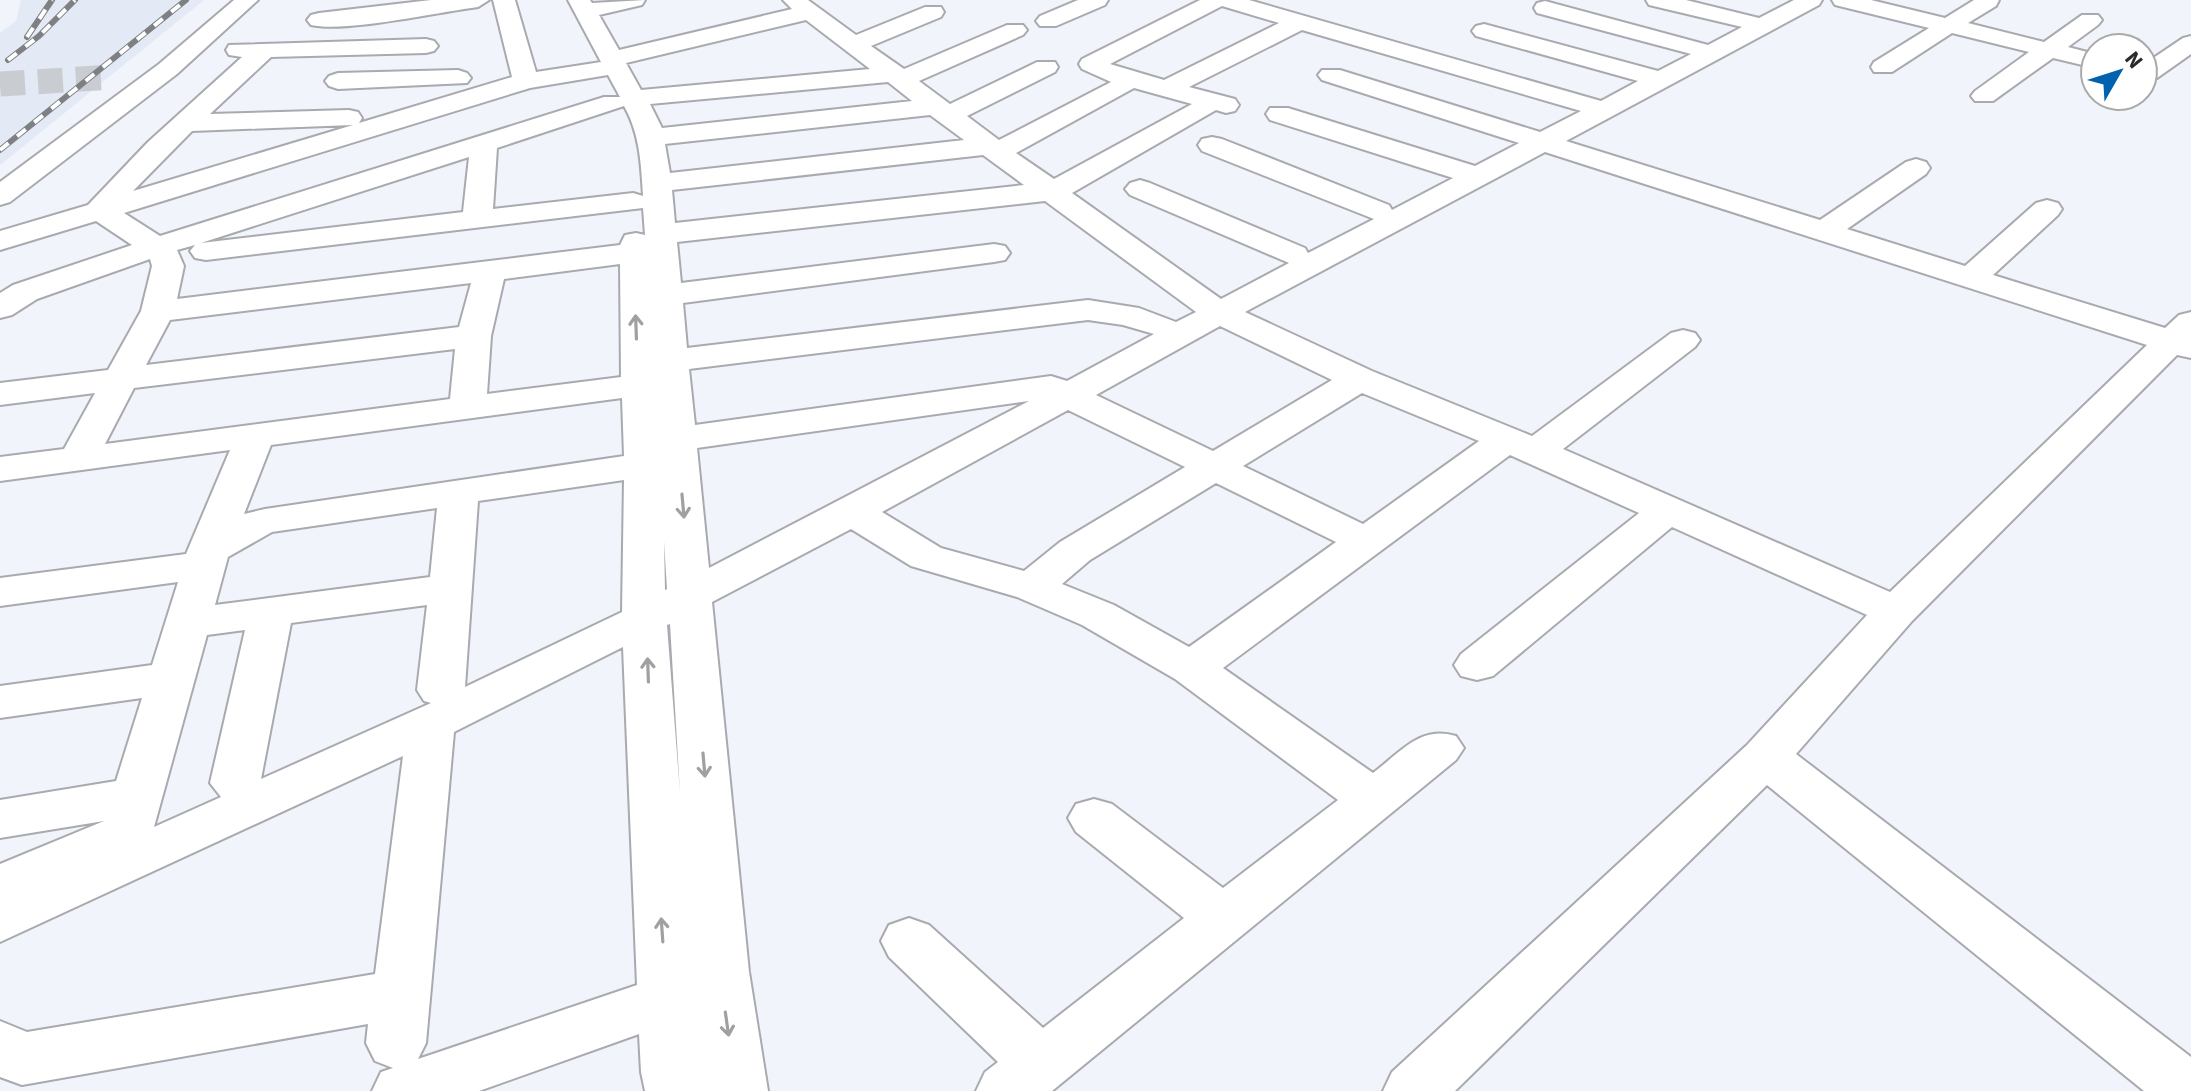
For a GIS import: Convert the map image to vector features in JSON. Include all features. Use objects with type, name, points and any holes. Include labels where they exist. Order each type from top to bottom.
[{"type":"street","points":[[121,75],[150,62],[223,0]]},
{"type":"street","points":[[0,196],[189,51],[247,0]]},
{"type":"street","points":[[99,210],[186,123],[319,20],[339,0]]},
{"type":"street","points":[[319,20],[372,17],[478,0]]},
{"type":"street","points":[[504,0],[526,81]]},
{"type":"street","points":[[0,308],[25,292],[160,252],[484,143],[598,50],[634,0]]},
{"type":"street","points":[[1048,21],[1097,0]]},
{"type":"street","points":[[158,311],[490,271],[649,244],[1054,191],[1215,107],[1099,70],[1091,64],[1217,0]]},
{"type":"street","points":[[1225,0],[1596,107]]},
{"type":"street","points":[[1657,0],[1750,22]]},
{"type":"street","points":[[1484,31],[1654,77],[1698,48],[1789,0]]},
{"type":"street","points":[[667,595],[1060,391],[1467,173],[1811,0]]},
{"type":"street","points":[[1843,0],[2079,57]]},
{"type":"street","points":[[1883,67],[1988,1]]},
{"type":"street","points":[[0,241],[526,81],[598,50],[795,4],[856,44],[993,149],[1211,308],[1359,379],[1521,446],[1896,611]]},
{"type":"street","points":[[1545,8],[1698,48]]},
{"type":"street","points":[[856,44],[933,12]]},
{"type":"street","points":[[1984,96],[2090,20]]},
{"type":"street","points":[[1166,89],[1301,21]]},
{"type":"street","points":[[598,50],[899,76],[1015,30]]},
{"type":"street","points":[[2159,64],[2191,43]]},
{"type":"street","points":[[189,51],[426,46]]},
{"type":"street","points":[[302,119],[368,47]]},
{"type":"street","points":[[598,50],[651,137],[645,192],[655,373],[677,439],[667,595],[667,999],[662,1085]]},
{"type":"street","points":[[598,50],[645,192]]},
{"type":"street","points":[[651,137],[944,111],[1046,67]]},
{"type":"street","points":[[1331,75],[1971,278],[2184,337]]},
{"type":"street","points":[[2159,75],[2177,80]]},
{"type":"street","points":[[338,81],[458,78]]},
{"type":"street","points":[[160,252],[477,218],[645,192],[993,149],[1122,86]]},
{"type":"street","points":[[1279,114],[1467,173]]},
{"type":"street","points":[[186,123],[399,118]]},
{"type":"street","points":[[477,218],[484,143]]},
{"type":"street","points":[[1212,145],[1378,211]]},
{"type":"street","points":[[1824,231],[1916,168]]},
{"type":"street","points":[[0,920],[667,595],[852,512],[1060,391],[1162,326],[1211,308],[1294,255],[1378,211],[1467,173]]},
{"type":"street","points":[[1140,189],[1294,255]]},
{"type":"street","points":[[1971,278],[2047,209]]},
{"type":"street","points":[[78,458],[158,311],[168,266],[160,252],[99,210]]},
{"type":"street","points":[[649,244],[665,295],[644,465],[667,595],[737,1091]]},
{"type":"street","points":[[665,295],[994,253]]},
{"type":"street","points":[[467,408],[474,336],[490,271]]},
{"type":"street","points":[[0,469],[467,408],[655,373],[1088,310],[1127,315],[1162,326]]},
{"type":"street","points":[[0,394],[474,336]]},
{"type":"street","points":[[1414,1091],[1765,757],[1896,611],[2184,337]]},
{"type":"street","points":[[1191,668],[1366,541],[1521,446],[1683,340]]},
{"type":"street","points":[[1032,587],[1075,551],[1359,379]]},
{"type":"street","points":[[677,439],[1060,391],[1366,541]]},
{"type":"street","points":[[131,814],[206,559],[256,435]]},
{"type":"street","points":[[0,592],[206,559],[240,529],[265,521],[644,465]]},
{"type":"street","points":[[400,1042],[459,493]]},
{"type":"street","points":[[1477,665],[1668,510]]},
{"type":"street","points":[[852,512],[926,557],[1032,587],[1098,615],[1191,668],[1375,800]]},
{"type":"street","points":[[188,623],[448,588]]},
{"type":"street","points":[[235,783],[271,612]]},
{"type":"street","points":[[0,702],[170,678]]},
{"type":"street","points":[[0,887],[131,814],[235,783],[436,706]]},
{"type":"street","points":[[909,941],[1024,1077],[1439,748]]},
{"type":"street","points":[[1765,757],[2189,1091]]},
{"type":"street","points":[[0,819],[131,814]]},
{"type":"street","points":[[1094,818],[1224,919]]},
{"type":"street","points":[[0,1047],[22,1059],[400,1042],[667,999]]},
{"type":"shaded area","points":[[21,0],[204,0],[0,165],[0,33],[16,21]]},
{"type":"tunnel","points":[[0,84],[113,77]]},
{"type":"railway","points":[[27,37],[52,0]]},
{"type":"railway","points":[[8,60],[39,36],[75,0]]},
{"type":"railway","points":[[0,150],[186,0]]}]
